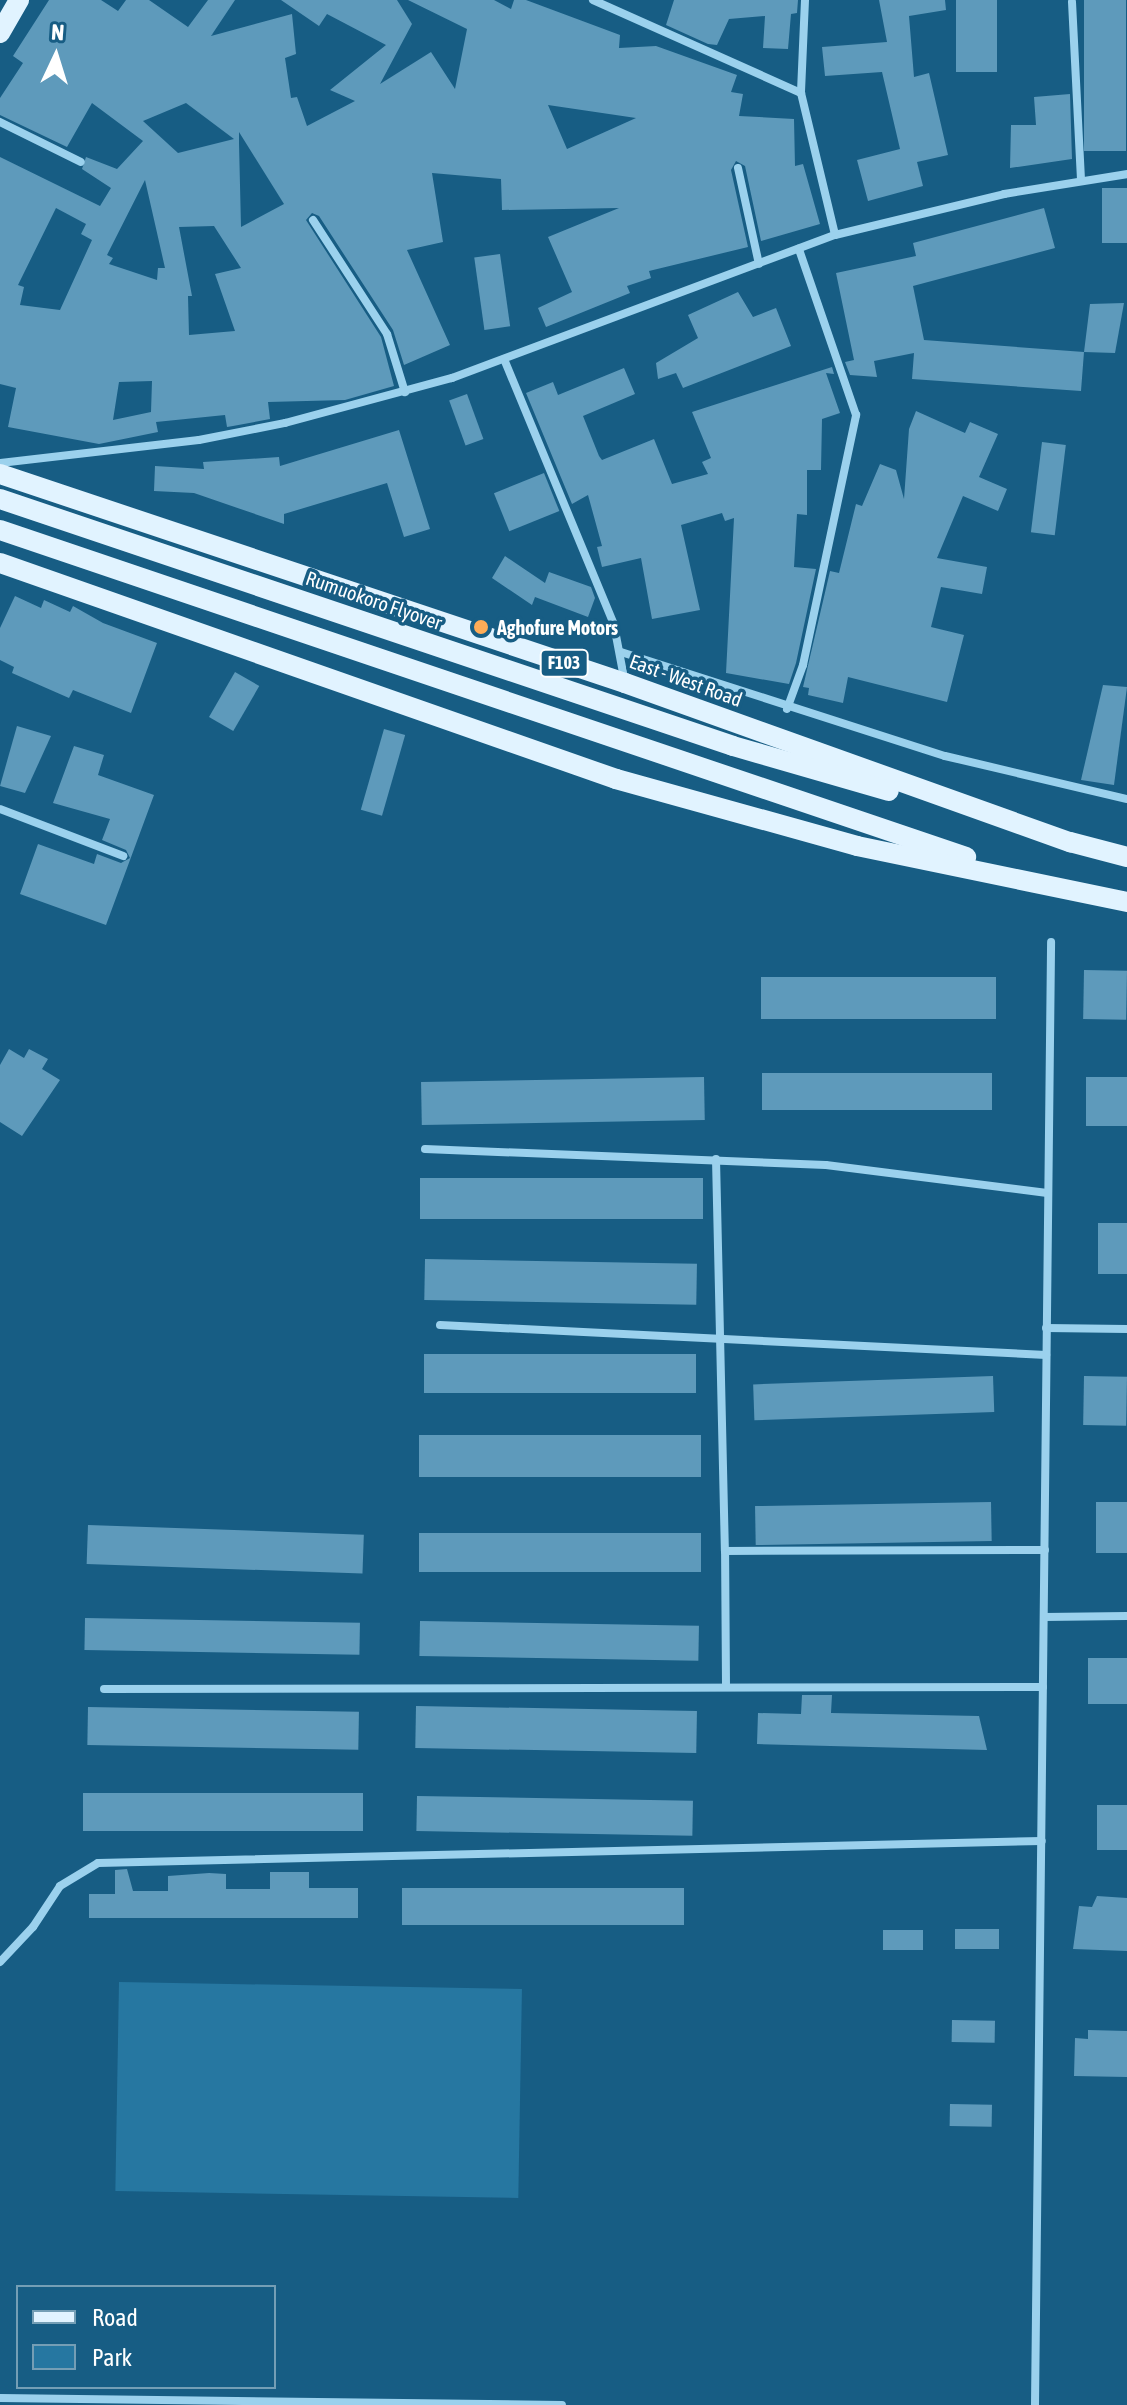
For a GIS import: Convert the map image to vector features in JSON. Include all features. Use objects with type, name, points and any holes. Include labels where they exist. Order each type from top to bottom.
[{"type":"main road","points":[[0,33],[19,0]]},
{"type":"main road","name":"East - West Road","points":[[0,474],[625,683],[1070,842],[1127,857]]},
{"type":"main road","name":"Rumuokoro Flyover","points":[[0,499],[733,746],[1070,842]]},
{"type":"main road","points":[[0,530],[1049,885]]},
{"type":"main road","points":[[0,563],[616,779],[857,846],[1127,902]]},
{"type":"street","points":[[593,0],[801,93]]},
{"type":"street","points":[[805,0],[801,93],[835,235]]},
{"type":"street","points":[[1072,2],[1081,180]]},
{"type":"street","points":[[0,122],[81,162]]},
{"type":"street","points":[[738,168],[759,264]]},
{"type":"street","points":[[0,463],[199,440],[405,392],[504,359],[835,235],[928,210],[1127,174]]},
{"type":"street","points":[[313,220],[387,334],[405,392]]},
{"type":"street","points":[[787,709],[803,665],[856,415],[799,249]]},
{"type":"street","points":[[504,359],[601,589],[621,652],[625,683]]},
{"type":"street","points":[[621,652],[787,709],[945,756],[1127,797]]},
{"type":"street","points":[[0,809],[123,856]]},
{"type":"street","points":[[1035,2405],[1051,942]]},
{"type":"street","points":[[425,1149],[826,1165],[1047,1193]]},
{"type":"street","points":[[716,1159],[716,1339],[725,1551],[726,1685]]},
{"type":"street","points":[[440,1325],[1046,1355]]},
{"type":"street","points":[[1046,1328],[1127,1329]]},
{"type":"street","points":[[725,1551],[1045,1550]]},
{"type":"street","points":[[1044,1617],[1127,1616]]},
{"type":"street","points":[[104,1689],[726,1685],[1043,1687]]},
{"type":"street","points":[[0,1962],[33,1927],[60,1886],[98,1863],[1042,1841]]},
{"type":"street","points":[[0,2398],[562,2405]]},
{"type":"green space","points":[[119,1982],[522,1989],[518,2198],[115,2191]]},
{"type":"building","points":[[49,0],[101,0],[118,11],[126,0],[149,0],[188,27],[208,0],[235,0],[211,36],[292,14],[296,54],[285,58],[291,98],[297,97],[307,126],[355,101],[330,90],[386,45],[327,14],[319,26],[281,0],[397,0],[412,24],[380,84],[431,52],[455,89],[467,29],[408,0],[494,0],[511,9],[514,0],[526,0],[620,35],[619,48],[656,46],[737,75],[731,92],[743,94],[739,116],[794,119],[795,166],[803,164],[820,224],[761,241],[745,166],[736,161],[731,170],[748,247],[649,271],[651,278],[627,286],[630,293],[546,327],[538,308],[572,292],[548,237],[619,208],[502,210],[501,179],[432,173],[443,242],[407,250],[450,345],[404,365],[393,330],[319,216],[312,213],[306,220],[381,337],[394,386],[345,400],[268,402],[270,419],[227,427],[225,415],[156,422],[158,432],[99,444],[8,427],[16,388],[0,384],[0,157],[100,206],[111,188],[82,169],[86,157],[117,169],[143,141],[92,103],[67,147],[0,115],[0,98],[23,63],[13,56]],"holes":[[[186,103],[234,139],[178,153],[143,121]],[[548,105],[636,118],[567,149]],[[239,132],[284,204],[241,227],[239,143]],[[145,180],[165,268],[158,268],[157,280],[109,264],[113,258],[107,255]],[[56,208],[86,224],[81,234],[92,240],[60,310],[20,305],[24,287],[18,285]],[[214,226],[241,268],[215,274],[235,331],[189,335],[188,296],[192,296],[179,227]],[[152,381],[151,412],[113,420],[119,382]]]},
{"type":"building","points":[[674,0],[798,0],[797,13],[791,14],[788,49],[763,48],[765,16],[729,19],[717,45],[708,44],[666,25]]},
{"type":"building","points":[[879,0],[945,0],[946,10],[909,16],[914,77],[929,73],[948,155],[917,162],[923,186],[868,201],[857,160],[900,149],[882,72],[825,76],[822,47],[887,42]]},
{"type":"building","points":[[956,0],[997,0],[997,72],[956,72]]},
{"type":"building","points":[[1084,0],[1126,0],[1126,151],[1084,151]]},
{"type":"building","points":[[1070,94],[1072,159],[1010,168],[1011,125],[1036,125],[1034,97]]},
{"type":"building","points":[[1102,188],[1127,188],[1127,243],[1102,243]]},
{"type":"building","points":[[1044,208],[1055,248],[913,286],[924,340],[1084,352],[1081,391],[912,379],[914,353],[874,361],[877,377],[850,375],[845,362],[854,360],[836,273],[916,256],[913,243]]},
{"type":"building","points":[[500,254],[510,326],[484,330],[474,258]]},
{"type":"building","points":[[738,292],[753,317],[776,308],[791,346],[683,388],[676,373],[658,379],[656,363],[698,338],[688,315]]},
{"type":"building","points":[[1124,303],[1115,353],[1084,352],[1090,304]]},
{"type":"building","points":[[832,367],[834,374],[826,373],[840,413],[822,419],[821,470],[807,470],[807,515],[797,514],[794,567],[816,569],[789,684],[726,673],[734,518],[725,521],[722,513],[681,525],[700,610],[652,619],[641,558],[602,567],[597,547],[602,546],[588,495],[572,504],[526,393],[553,382],[558,395],[624,368],[635,394],[583,416],[599,456],[602,460],[654,439],[672,484],[708,474],[702,462],[711,458],[692,412]]},
{"type":"building","points":[[467,394],[483,439],[466,446],[449,400]]},
{"type":"building","points":[[916,411],[965,433],[970,422],[998,434],[979,477],[1007,489],[998,511],[963,496],[937,558],[987,567],[982,594],[941,587],[931,627],[964,635],[947,702],[848,677],[843,703],[808,695],[809,688],[803,687],[830,571],[839,573],[856,504],[862,506],[880,464],[896,470],[904,499],[909,429]]},
{"type":"building","points":[[399,430],[430,529],[404,537],[387,483],[284,514],[284,524],[194,493],[154,491],[155,466],[204,469],[203,462],[279,457],[280,466]]},
{"type":"building","points":[[1042,442],[1066,445],[1055,535],[1031,532]]},
{"type":"building","points":[[544,473],[559,511],[509,531],[494,493]]},
{"type":"building","points":[[505,556],[545,583],[549,572],[591,587],[595,598],[588,617],[535,597],[532,605],[492,578]]},
{"type":"building","points":[[15,596],[41,608],[44,600],[70,612],[73,606],[103,623],[157,643],[131,713],[73,690],[69,698],[12,673],[14,667],[0,660],[0,628]]},
{"type":"building","points":[[235,672],[259,686],[233,731],[209,717]]},
{"type":"building","points":[[1103,685],[1127,687],[1114,785],[1081,780]]},
{"type":"building","points":[[17,726],[51,736],[25,793],[0,786]]},
{"type":"building","points":[[384,729],[405,735],[382,816],[361,810]]},
{"type":"building","points":[[74,746],[104,755],[98,775],[154,795],[106,925],[20,894],[38,844],[94,864],[97,854],[121,863],[130,858],[126,850],[102,840],[110,819],[53,803]]},
{"type":"building","points":[[1084,970],[1127,971],[1126,1020],[1083,1019]]},
{"type":"building","points":[[761,977],[996,977],[996,1019],[761,1019]]},
{"type":"building","points":[[9,1049],[24,1058],[29,1049],[48,1059],[42,1069],[60,1080],[22,1136],[0,1122],[0,1065]]},
{"type":"building","points":[[762,1073],[992,1073],[992,1110],[762,1110]]},
{"type":"building","points":[[704,1077],[705,1120],[422,1125],[421,1082]]},
{"type":"building","points":[[1086,1077],[1127,1077],[1127,1126],[1086,1126]]},
{"type":"building","points":[[420,1178],[703,1178],[703,1219],[420,1219]]},
{"type":"building","points":[[1098,1223],[1127,1223],[1127,1274],[1098,1274]]},
{"type":"building","points":[[425,1259],[697,1264],[696,1305],[424,1300]]},
{"type":"building","points":[[424,1354],[696,1354],[696,1393],[424,1393]]},
{"type":"building","points":[[993,1376],[994,1412],[754,1420],[753,1384]]},
{"type":"building","points":[[1084,1376],[1127,1377],[1126,1426],[1083,1425]]},
{"type":"building","points":[[419,1435],[701,1435],[701,1477],[419,1477]]},
{"type":"building","points":[[991,1502],[992,1541],[756,1545],[755,1506]]},
{"type":"building","points":[[1096,1502],[1127,1502],[1127,1553],[1096,1553]]},
{"type":"building","points":[[88,1525],[364,1535],[362,1574],[87,1564]]},
{"type":"building","points":[[419,1533],[701,1533],[701,1572],[419,1572]]},
{"type":"building","points":[[85,1618],[360,1623],[359,1655],[84,1650]]},
{"type":"building","points":[[420,1621],[699,1626],[698,1661],[419,1656]]},
{"type":"building","points":[[1088,1658],[1127,1658],[1127,1704],[1088,1704]]},
{"type":"building","points":[[802,1695],[832,1695],[831,1713],[979,1716],[987,1750],[757,1744],[758,1713],[801,1714]]},
{"type":"building","points":[[416,1706],[697,1711],[696,1753],[415,1748]]},
{"type":"building","points":[[88,1707],[359,1712],[358,1750],[87,1745]]},
{"type":"building","points":[[83,1793],[363,1793],[363,1831],[83,1831]]},
{"type":"building","points":[[417,1796],[693,1801],[692,1836],[416,1831]]},
{"type":"building","points":[[1097,1805],[1127,1805],[1127,1850],[1097,1850]]},
{"type":"building","points":[[127,1869],[133,1891],[168,1891],[168,1876],[209,1873],[226,1874],[226,1889],[270,1889],[270,1872],[309,1872],[309,1888],[358,1888],[358,1918],[89,1918],[89,1894],[115,1894],[115,1870]]},
{"type":"building","points":[[402,1888],[684,1888],[684,1925],[402,1925]]},
{"type":"building","points":[[1097,1896],[1127,1898],[1127,1951],[1073,1949],[1079,1906],[1092,1907]]},
{"type":"building","points":[[955,1929],[999,1929],[999,1949],[955,1949]]},
{"type":"building","points":[[883,1930],[923,1930],[923,1950],[883,1950]]},
{"type":"building","points":[[952,2020],[995,2021],[995,2043],[952,2042]]},
{"type":"building","points":[[1088,2030],[1127,2031],[1127,2077],[1074,2076],[1075,2038],[1088,2039]]},
{"type":"building","points":[[950,2104],[992,2105],[992,2127],[950,2126]]},
{"type":"place","name":"Aghofure Motors","points":[[481,627]]}]
